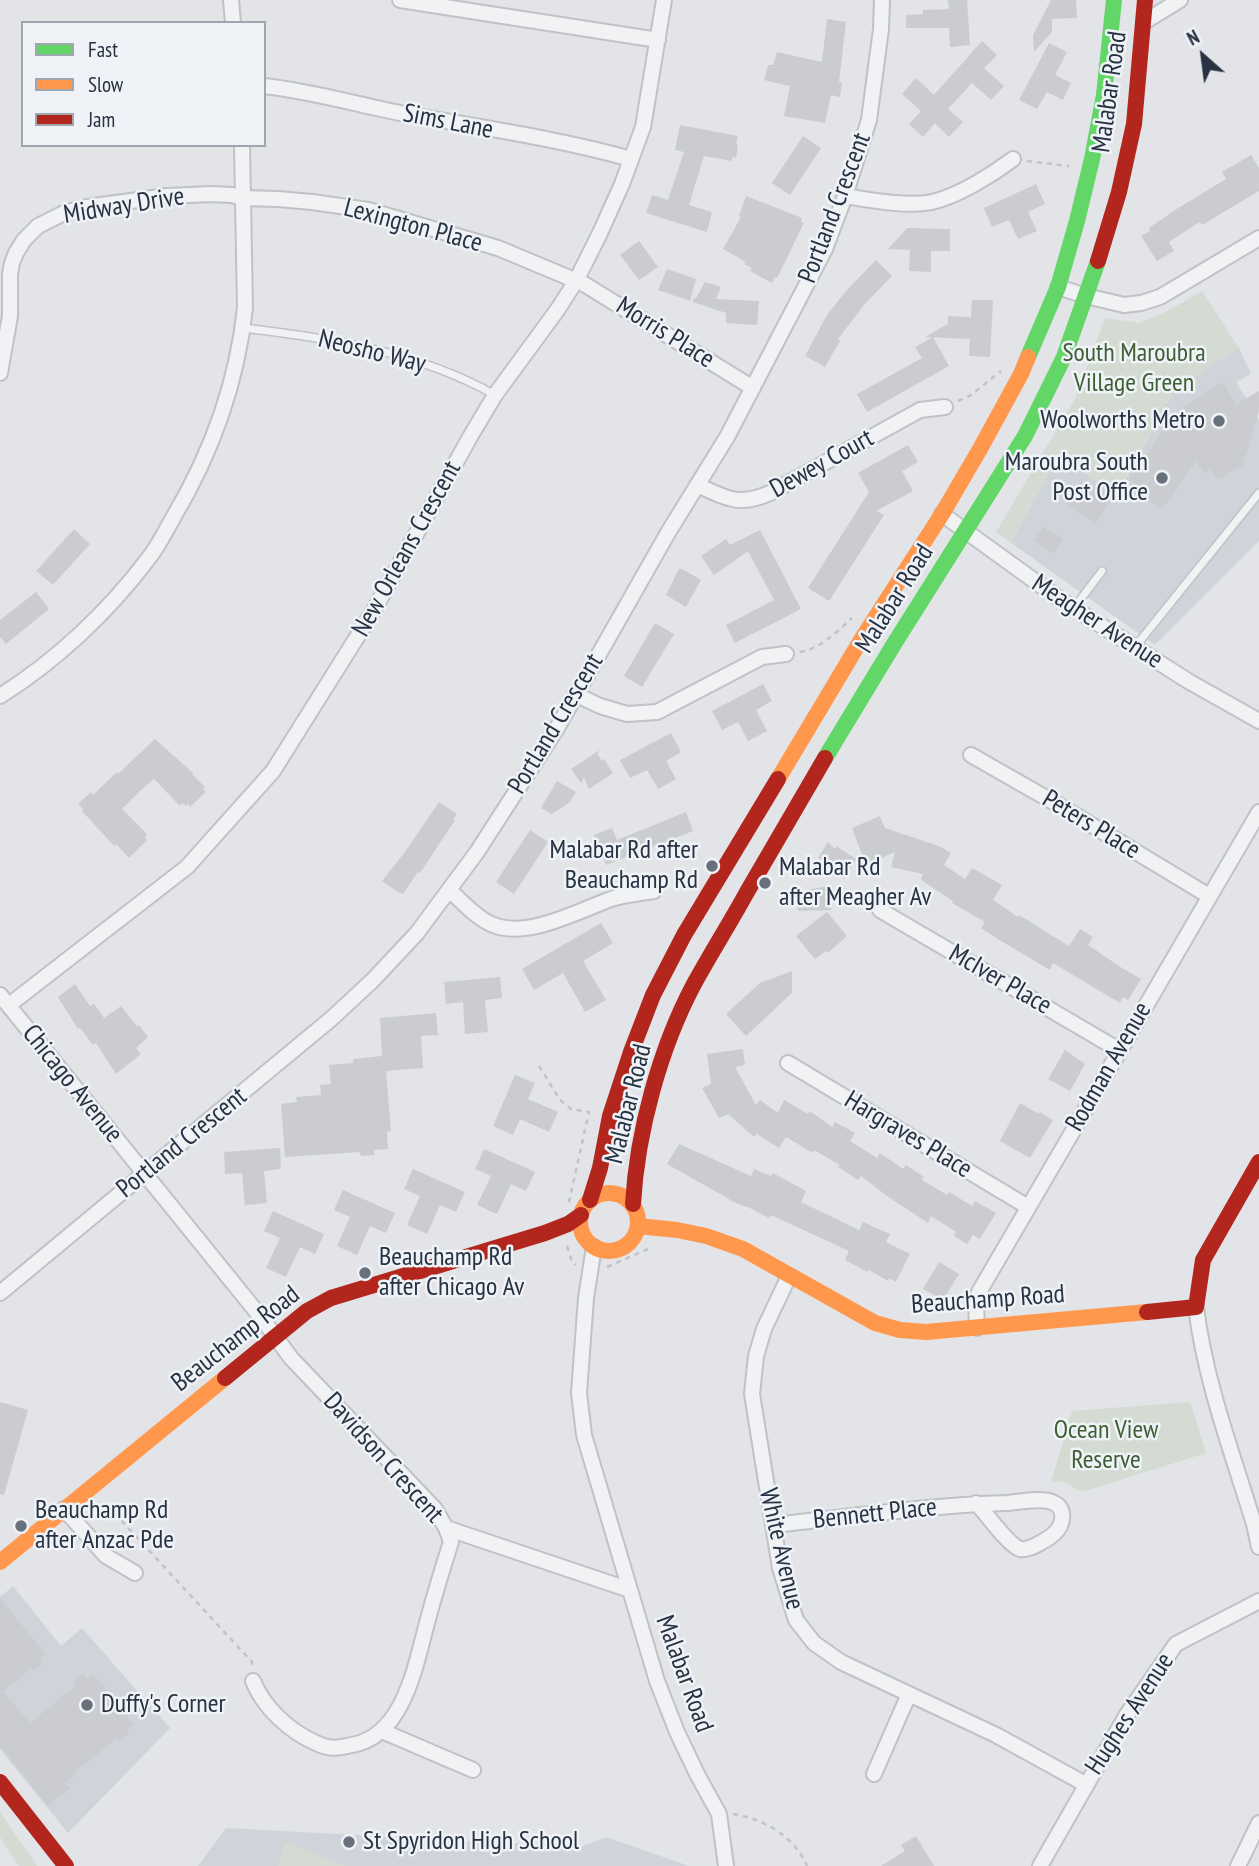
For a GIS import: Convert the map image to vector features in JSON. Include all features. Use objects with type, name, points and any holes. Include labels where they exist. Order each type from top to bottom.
[{"type":"main road","name":"Malabar Road","points":[[590,1200],[600,1168],[610,1116],[631,1052],[653,995],[684,935],[847,662],[942,514],[1021,374],[1058,287],[1093,159],[1104,95],[1114,0]]},
{"type":"main road","name":"Malabar Road","points":[[633,1204],[640,1142],[653,1090],[673,1032],[693,986],[812,780],[1025,436],[1064,357],[1119,192],[1133,124],[1145,0]]},
{"type":"main road","points":[[1196,1307],[1203,1260],[1259,1162]]},
{"type":"main road","points":[[612,1193],[627,1198],[633,1204],[638,1226],[630,1243],[613,1251],[591,1244],[582,1233],[580,1224],[581,1215],[590,1200],[612,1193]]},
{"type":"main road","name":"Beauchamp Road","points":[[0,1562],[307,1311],[331,1298],[545,1233],[568,1224],[581,1215]]},
{"type":"main road","name":"Beauchamp Road","points":[[638,1226],[706,1236],[743,1249],[860,1316],[891,1329],[926,1332],[1196,1307]]},
{"type":"main road","name":"Beauchamp Road","points":[[545,1233],[571,1234],[591,1244]]},
{"type":"main road","points":[[0,1782],[66,1866]]},
{"type":"street","points":[[231,0],[233,21]]},
{"type":"street","points":[[400,0],[658,40]]},
{"type":"street","name":"New Orleans Crescent","points":[[4,1000],[187,867],[273,771],[374,610],[495,395],[576,281],[600,233],[643,127],[664,0]]},
{"type":"street","name":"Portland Crescent","points":[[0,1293],[331,1020],[416,933],[484,841],[557,728],[727,437],[825,249],[869,120],[881,29],[882,0]]},
{"type":"street","points":[[1144,22],[1180,0]]},
{"type":"street","name":"Sims Lane","points":[[266,86],[292,89],[631,159]]},
{"type":"street","points":[[0,696],[39,669],[98,616],[150,558],[193,484],[210,447],[235,371],[243,328],[245,308],[242,147]]},
{"type":"street","points":[[845,196],[895,203],[931,202],[964,189],[998,171],[1013,159]]},
{"type":"street","name":"Midway Drive","points":[[0,373],[10,316],[12,263],[24,240],[38,226],[64,213],[131,200],[211,194],[243,198]]},
{"type":"street","name":"Lexington Place","points":[[243,198],[312,202],[368,210],[498,248],[576,281]]},
{"type":"street","points":[[1058,287],[1124,305],[1141,303],[1160,297],[1259,238]]},
{"type":"street","name":"Morris Place","points":[[576,281],[620,305],[753,388]]},
{"type":"street","name":"Dewey Court","points":[[697,485],[725,498],[754,500],[920,410],[945,407]]},
{"type":"street","name":"Meagher Avenue","points":[[942,514],[1074,608],[1188,681],[1259,720]]},
{"type":"street","points":[[575,694],[626,714],[657,712],[762,657],[786,654]]},
{"type":"street","name":"Peters Place","points":[[971,755],[1209,896]]},
{"type":"street","name":"Rodman Avenue","points":[[976,1328],[979,1292],[1259,812]]},
{"type":"street","points":[[449,890],[492,925],[516,929],[545,924],[614,898],[653,891]]},
{"type":"street","name":"McIver Place","points":[[880,910],[1119,1050]]},
{"type":"street","name":"Chicago Avenue","points":[[4,1000],[276,1336]]},
{"type":"street","name":"Hargraves Place","points":[[788,1063],[1028,1207]]},
{"type":"street","name":"Malabar Road","points":[[591,1244],[579,1393],[584,1435],[657,1681],[677,1732],[719,1814],[726,1866]]},
{"type":"street","name":"White Avenue","points":[[789,1276],[764,1329],[756,1356],[752,1394],[780,1568],[796,1620],[814,1643],[841,1662],[996,1735],[1085,1784]]},
{"type":"street","points":[[1196,1307],[1208,1376],[1256,1523],[1259,1546]]},
{"type":"street","name":"Davidson Crescent","points":[[276,1336],[291,1358],[435,1509],[446,1528],[630,1590]]},
{"type":"street","name":"Bennett Place","points":[[773,1525],[976,1503],[1053,1502],[1061,1508],[1063,1516],[1051,1537],[1029,1548],[1020,1549],[1008,1541],[976,1503]]},
{"type":"street","points":[[64,1509],[106,1556],[135,1573]]},
{"type":"street","points":[[253,1681],[258,1695],[274,1714],[300,1736],[329,1749],[357,1745],[382,1731],[397,1712],[409,1688],[451,1542],[446,1528]]},
{"type":"street","name":"Hughes Avenue","points":[[1040,1866],[1126,1716],[1176,1644],[1259,1601]]},
{"type":"street","points":[[874,1774],[909,1694]]},
{"type":"street","points":[[382,1731],[473,1770]]},
{"type":"street","points":[[1238,1866],[1259,1823]]},
{"type":"lane","name":"Neosho Way","points":[[243,328],[349,343],[398,356],[434,367],[495,395]]},
{"type":"lane","points":[[1135,647],[1259,493]]},
{"type":"lane","points":[[1074,608],[1102,571]]},
{"type":"path","points":[[1013,159],[1069,166]]},
{"type":"path","points":[[945,407],[971,395],[1004,369]]},
{"type":"path","points":[[786,654],[806,651],[831,636],[860,612]]},
{"type":"path","points":[[539,1066],[560,1100],[571,1109],[589,1112],[569,1202]]},
{"type":"path","points":[[567,1246],[572,1262],[576,1265]]},
{"type":"path","points":[[604,1267],[648,1249]]},
{"type":"path","points":[[108,1506],[252,1662],[253,1681]]},
{"type":"path","points":[[719,1814],[755,1819],[774,1828],[790,1842],[807,1866]]},
{"type":"shaded area","points":[[1239,348],[1251,374],[1236,382],[1259,420],[1259,541],[1155,645],[1011,543],[1059,455],[1117,495],[1175,388]]},
{"type":"shaded area","points":[[13,1586],[61,1646],[82,1628],[170,1728],[68,1833],[0,1749],[0,1597]]},
{"type":"shaded area","name":"St Spyridon High School","points":[[226,1828],[581,1847],[606,1837],[689,1866],[198,1866]]},
{"type":"green space","name":"South Maroubra Village Green","points":[[1202,291],[1239,348],[1175,388],[1116,495],[1059,455],[1011,543],[996,532],[1075,399],[1105,318],[1139,323],[1168,311]]},
{"type":"green space","name":"Ocean View Reserve","points":[[1190,1402],[1206,1453],[1082,1492],[1062,1481],[1051,1482],[1072,1411]]},
{"type":"green space","points":[[0,1812],[37,1866],[19,1866],[0,1837]]},
{"type":"green space","points":[[286,1842],[346,1866],[277,1866]]},
{"type":"building","points":[[948,0],[967,0],[970,45],[950,47],[949,28],[906,28],[906,15],[923,14],[923,10],[949,9]]},
{"type":"building","points":[[1051,0],[1076,0],[1077,18],[1052,19],[1052,32],[1034,52],[1033,35]]},
{"type":"building","points":[[827,19],[846,22],[839,82],[842,83],[840,97],[831,95],[825,123],[784,116],[790,86],[764,80],[768,65],[773,65],[777,52],[822,62]]},
{"type":"building","points":[[982,41],[997,55],[984,68],[1004,86],[991,100],[972,83],[948,109],[963,122],[949,137],[935,123],[923,137],[909,124],[921,111],[902,94],[916,78],[934,95]]},
{"type":"building","points":[[1049,43],[1067,52],[1055,75],[1071,83],[1063,100],[1047,92],[1037,109],[1019,100]]},
{"type":"building","points":[[680,125],[738,136],[736,158],[733,157],[732,161],[704,156],[689,205],[712,212],[707,232],[646,213],[652,195],[668,200],[684,152],[675,150]]},
{"type":"building","points":[[803,136],[821,148],[790,195],[772,183]]},
{"type":"building","points":[[1251,155],[1259,168],[1259,191],[1202,225],[1200,222],[1169,242],[1174,251],[1157,261],[1141,236],[1175,210],[1226,179],[1222,172]]},
{"type":"building","points":[[1036,184],[1045,204],[1028,212],[1037,231],[1018,239],[1009,220],[992,227],[984,208]]},
{"type":"building","points":[[746,196],[802,218],[801,222],[804,223],[772,283],[750,271],[752,268],[744,264],[746,262],[723,249],[741,217],[739,216]]},
{"type":"building","points":[[907,228],[950,229],[950,251],[931,251],[931,272],[909,271],[910,250],[888,249]]},
{"type":"building","points":[[639,241],[658,267],[639,280],[620,255]]},
{"type":"building","points":[[876,260],[892,276],[864,305],[838,339],[840,341],[825,367],[805,356],[827,315]]},
{"type":"building","points":[[667,269],[696,279],[690,301],[658,290]]},
{"type":"building","points":[[705,282],[721,287],[716,299],[759,301],[757,325],[726,323],[726,313],[693,302]]},
{"type":"building","points":[[972,300],[993,300],[990,357],[969,356],[970,339],[925,337],[948,324],[948,316],[971,317]]},
{"type":"building","points":[[933,337],[949,366],[867,412],[857,394],[922,358],[915,347]]},
{"type":"building","points":[[1223,382],[1236,404],[1259,391],[1259,411],[1243,465],[1218,480],[1211,469],[1204,474],[1196,461],[1162,509],[1129,488],[1134,483],[1129,479],[1163,431],[1184,420],[1178,410]]},
{"type":"building","points":[[908,445],[918,462],[902,471],[913,491],[876,511],[884,515],[829,601],[808,588],[869,492],[858,473]]},
{"type":"building","points":[[1081,480],[1112,499],[1096,523],[1066,504]]},
{"type":"building","points":[[1043,527],[1063,539],[1053,554],[1034,541]]},
{"type":"building","points":[[74,529],[90,544],[53,585],[36,571]]},
{"type":"building","points":[[760,530],[801,609],[735,643],[726,625],[774,600],[748,551],[714,575],[701,556],[726,539],[730,545]]},
{"type":"building","points":[[679,569],[701,580],[686,607],[666,595]]},
{"type":"building","points":[[36,592],[49,609],[6,644],[0,637],[0,620]]},
{"type":"building","points":[[655,623],[674,634],[642,687],[624,676]]},
{"type":"building","points":[[763,684],[772,701],[756,710],[767,731],[748,741],[738,722],[722,730],[712,711]]},
{"type":"building","points":[[671,733],[681,752],[666,761],[676,779],[658,789],[647,770],[630,778],[620,760]]},
{"type":"building","points":[[155,739],[193,773],[206,792],[190,807],[182,803],[180,806],[154,779],[141,790],[122,809],[147,834],[147,840],[129,858],[116,844],[114,846],[78,804],[91,792],[93,795],[117,772],[118,774]]},
{"type":"building","points":[[600,750],[597,754],[602,761],[604,759],[613,773],[589,789],[584,777],[581,783],[571,769]]},
{"type":"building","points":[[557,781],[576,792],[570,802],[552,814],[541,808]]},
{"type":"building","points":[[439,802],[457,814],[453,819],[455,820],[420,873],[418,872],[403,894],[400,893],[382,881]]},
{"type":"building","points":[[686,812],[693,831],[606,865],[594,835],[612,828],[617,840]]},
{"type":"building","points":[[880,816],[885,828],[939,846],[951,853],[944,865],[965,879],[972,868],[1002,885],[993,900],[1069,946],[1080,929],[1093,937],[1088,945],[1141,979],[1128,1000],[1123,997],[1120,1003],[1053,963],[1050,970],[1001,941],[981,928],[985,922],[952,903],[953,901],[921,880],[923,874],[891,867],[895,852],[866,865],[852,828]]},
{"type":"building","points":[[530,830],[548,842],[514,894],[496,882]]},
{"type":"building","points":[[828,842],[835,849],[836,846],[856,859],[844,879],[824,868],[825,863],[818,858]]},
{"type":"building","points":[[830,886],[831,910],[798,911],[795,897],[807,895],[805,890]]},
{"type":"building","points":[[827,912],[847,936],[828,953],[826,951],[815,959],[796,936]]},
{"type":"building","points":[[601,923],[613,943],[583,961],[606,1000],[585,1012],[563,973],[534,990],[522,969]]},
{"type":"building","points":[[792,971],[792,993],[746,1036],[726,1014],[760,983]]},
{"type":"building","points":[[500,977],[502,998],[485,1000],[488,1032],[465,1034],[463,1002],[446,1004],[444,982]]},
{"type":"building","points":[[75,984],[90,1006],[94,1004],[104,1018],[121,1006],[148,1037],[136,1048],[141,1054],[116,1074],[96,1043],[93,1045],[80,1028],[78,1029],[58,997]]},
{"type":"building","points":[[436,1013],[438,1035],[421,1036],[423,1068],[386,1071],[391,1131],[387,1132],[388,1149],[374,1150],[374,1155],[361,1156],[360,1152],[285,1157],[281,1104],[297,1102],[296,1097],[321,1095],[320,1085],[331,1084],[329,1065],[382,1056],[380,1018]]},
{"type":"building","points":[[743,1049],[745,1065],[735,1067],[756,1105],[760,1100],[778,1113],[784,1100],[808,1114],[810,1111],[832,1127],[835,1122],[855,1133],[850,1141],[877,1158],[880,1153],[903,1169],[906,1165],[924,1177],[922,1180],[947,1195],[949,1192],[972,1206],[975,1201],[996,1213],[980,1239],[973,1235],[967,1244],[954,1236],[956,1232],[931,1216],[928,1223],[861,1176],[858,1180],[838,1167],[840,1165],[786,1137],[779,1148],[757,1134],[754,1137],[728,1114],[719,1118],[702,1088],[711,1084],[707,1054]]},
{"type":"building","points":[[1065,1050],[1085,1064],[1070,1091],[1048,1079]]},
{"type":"building","points":[[515,1075],[535,1083],[528,1099],[558,1112],[549,1132],[520,1119],[513,1135],[493,1126]]},
{"type":"building","points":[[1020,1103],[1053,1120],[1030,1158],[1000,1141]]},
{"type":"building","points":[[679,1144],[751,1176],[754,1169],[771,1176],[773,1173],[806,1191],[801,1202],[859,1230],[863,1222],[890,1234],[886,1242],[910,1254],[896,1282],[889,1278],[888,1281],[845,1260],[849,1251],[771,1215],[769,1218],[734,1202],[667,1164]]},
{"type":"building","points":[[280,1148],[281,1169],[264,1171],[267,1203],[245,1205],[242,1173],[225,1174],[224,1152]]},
{"type":"building","points":[[484,1149],[535,1172],[526,1191],[511,1184],[497,1214],[477,1205],[491,1176],[475,1169]]},
{"type":"building","points":[[413,1169],[465,1192],[456,1212],[440,1205],[427,1234],[407,1225],[420,1196],[404,1189]]},
{"type":"building","points":[[343,1190],[395,1213],[386,1233],[370,1226],[357,1255],[337,1246],[350,1217],[334,1210]]},
{"type":"building","points":[[273,1211],[324,1234],[315,1254],[300,1247],[286,1277],[266,1268],[280,1238],[264,1231]]},
{"type":"building","points":[[939,1262],[959,1274],[943,1300],[923,1289]]},
{"type":"building","points":[[0,1402],[28,1410],[4,1495],[0,1494]]},
{"type":"building","name":"Duffy's Corner","points":[[0,1598],[45,1654],[40,1658],[43,1663],[33,1671],[30,1669],[3,1691],[30,1723],[75,1686],[73,1683],[83,1674],[87,1679],[92,1675],[99,1681],[133,1724],[127,1729],[130,1732],[119,1741],[117,1738],[75,1772],[65,1783],[70,1788],[48,1806],[0,1746]]},
{"type":"building","points":[[916,1836],[934,1866],[881,1866],[905,1851],[901,1845]]},
{"type":"traffic: fast","points":[[1028,357],[1058,287],[1092,159],[1104,95],[1114,0]]},
{"type":"traffic: fast","points":[[825,758],[1025,436],[1064,357],[1098,261]]},
{"type":"traffic: slow","points":[[778,779],[861,640],[942,514],[980,449],[1028,357]]},
{"type":"traffic: slow","points":[[609,1193],[620,1195],[633,1206],[638,1222],[636,1233],[625,1246],[609,1251],[598,1249],[585,1238],[580,1222],[582,1211],[593,1198],[609,1193]]},
{"type":"traffic: slow","points":[[638,1226],[706,1236],[743,1249],[875,1323],[900,1330],[926,1332],[1147,1312]]},
{"type":"traffic: slow","points":[[0,1562],[225,1378]]},
{"type":"traffic: jam","points":[[1098,261],[1119,192],[1134,124],[1145,0]]},
{"type":"traffic: jam","points":[[633,1204],[639,1148],[652,1091],[682,1009],[700,972],[825,758]]},
{"type":"traffic: jam","points":[[590,1200],[600,1168],[610,1116],[653,995],[684,935],[778,779]]},
{"type":"traffic: jam","points":[[1147,1312],[1196,1307],[1203,1260],[1259,1162]]},
{"type":"traffic: jam","points":[[225,1378],[307,1311],[331,1298],[545,1233],[568,1224],[581,1215]]},
{"type":"traffic: jam","points":[[0,1782],[66,1866]]},
{"type":"place","name":"Woolworths Metro","points":[[1219,421]]},
{"type":"place","name":"Maroubra South Post Office","points":[[1162,478]]},
{"type":"place","name":"Malabar Rd after Beauchamp Rd","points":[[712,866]]},
{"type":"place","name":"Malabar Rd after Meagher Av","points":[[765,883]]},
{"type":"place","name":"Beauchamp Rd after Chicago Av","points":[[365,1273]]},
{"type":"place","name":"Beauchamp Rd after Anzac Pde","points":[[21,1526]]},
{"type":"place","name":"Duffy's Corner","points":[[87,1705]]},
{"type":"place","name":"St Spyridon High School","points":[[349,1842]]}]
